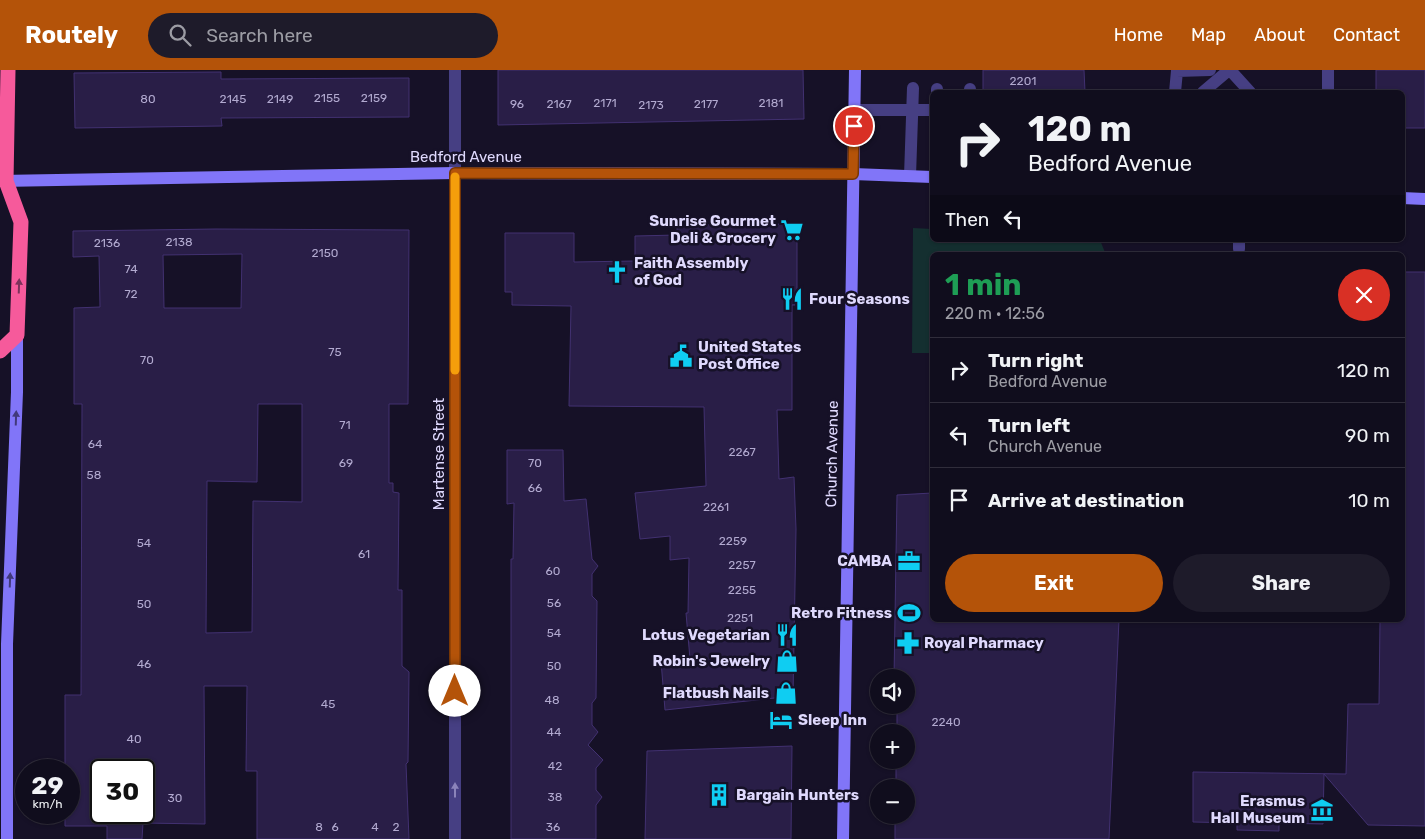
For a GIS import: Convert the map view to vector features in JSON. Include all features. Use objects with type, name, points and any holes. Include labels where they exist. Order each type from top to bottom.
[{"type":"highway","points":[[0,352],[17,335],[21,222],[2,182],[8,70]]},
{"type":"main road","name":"Church Avenue","points":[[843,839],[855,70]]},
{"type":"main road","name":"Bedford Avenue","points":[[2,182],[455,173],[853,174],[930,177]]},
{"type":"main road","points":[[1405,198],[1425,199]]},
{"type":"main road","points":[[7,839],[7,644],[18,392],[17,335]]},
{"type":"street","name":"Martense Street","points":[[454,839],[455,70]]},
{"type":"street","points":[[1175,90],[1176,71],[1210,70]]},
{"type":"street","points":[[1205,90],[1230,70],[1248,90]]},
{"type":"street","points":[[1328,70],[1328,90]]},
{"type":"street","points":[[910,176],[913,88]]},
{"type":"street","points":[[854,110],[930,110]]},
{"type":"green space","points":[[913,228],[930,229],[930,242],[1101,242],[1105,252],[930,252],[930,353],[912,353]]},
{"type":"building","points":[[498,70],[803,70],[804,119],[498,125]]},
{"type":"building","points":[[983,70],[1084,70],[1085,90],[983,90]]},
{"type":"building","points":[[1376,70],[1425,70],[1425,128],[1405,128],[1405,90],[1376,90]]},
{"type":"building","points":[[221,72],[221,79],[409,78],[409,117],[221,118],[222,126],[75,128],[74,73]]},
{"type":"building","points":[[797,224],[797,305],[792,305],[792,410],[777,410],[779,479],[794,477],[796,529],[793,696],[665,710],[661,661],[690,659],[686,613],[688,613],[689,558],[670,560],[670,536],[640,539],[635,493],[706,486],[704,407],[569,406],[571,306],[512,305],[512,292],[505,292],[505,233],[574,233],[574,262],[635,261],[635,236],[677,235],[677,225]]},
{"type":"building","points":[[216,229],[409,230],[408,404],[389,404],[389,483],[393,483],[393,492],[399,493],[398,590],[402,590],[402,666],[409,672],[408,762],[406,764],[409,839],[257,839],[257,771],[246,771],[247,686],[204,686],[205,824],[155,823],[155,759],[90,759],[90,824],[143,824],[142,839],[107,839],[107,826],[65,826],[65,824],[80,824],[80,759],[65,759],[65,695],[81,695],[82,404],[74,404],[74,308],[100,307],[99,256],[73,257],[73,231]],"holes":[[[242,254],[241,308],[164,308],[163,255]],[[258,404],[302,404],[302,502],[253,501],[252,632],[206,633],[207,481],[257,482]]]},
{"type":"building","points":[[1405,272],[1425,272],[1425,826],[1368,825],[1324,774],[1323,824],[1279,823],[1279,831],[1237,830],[1237,823],[1193,822],[1193,772],[1346,774],[1348,704],[1379,704],[1380,622],[1405,622]]},
{"type":"building","points":[[507,450],[563,450],[564,501],[586,499],[592,559],[598,566],[592,574],[592,596],[597,601],[596,698],[592,703],[592,725],[598,732],[588,745],[603,760],[596,768],[596,790],[602,797],[596,805],[596,839],[511,839],[511,559],[513,559],[514,503],[507,504]]},
{"type":"building","points":[[930,493],[930,622],[1119,622],[1109,839],[895,839],[895,824],[915,824],[915,779],[896,779],[896,769],[915,769],[915,724],[897,724],[897,714],[915,714],[915,669],[894,669],[897,495]]},
{"type":"building","name":"Bargain Hunters","points":[[792,746],[791,839],[645,839],[647,751]]},
{"type":"slow traffic","points":[[455,177],[455,370]]},
{"type":"place","name":"Sunrise Gourmet Deli & Grocery","points":[[792,230]]},
{"type":"place","name":"Faith Assembly of God","points":[[617,272]]},
{"type":"place","name":"Four Seasons","points":[[792,299]]},
{"type":"place","name":"United States Post Office","points":[[681,356]]},
{"type":"place","name":"CAMBA","points":[[909,561]]},
{"type":"place","name":"Retro Fitness","points":[[909,613]]},
{"type":"place","name":"Lotus Vegetarian","points":[[787,635]]},
{"type":"place","name":"Royal Pharmacy","points":[[908,643]]},
{"type":"place","name":"Robin's Jewelry","points":[[787,661]]},
{"type":"place","name":"Flatbush Nails","points":[[786,693]]},
{"type":"place","name":"Sleep Inn","points":[[781,720]]},
{"type":"place","name":"Bargain Hunters","points":[[719,795]]},
{"type":"place","name":"Erasmus Hall Museum","points":[[1322,810]]},
{"type":"route","points":[[455,691],[455,173],[853,174],[854,126]]}]
